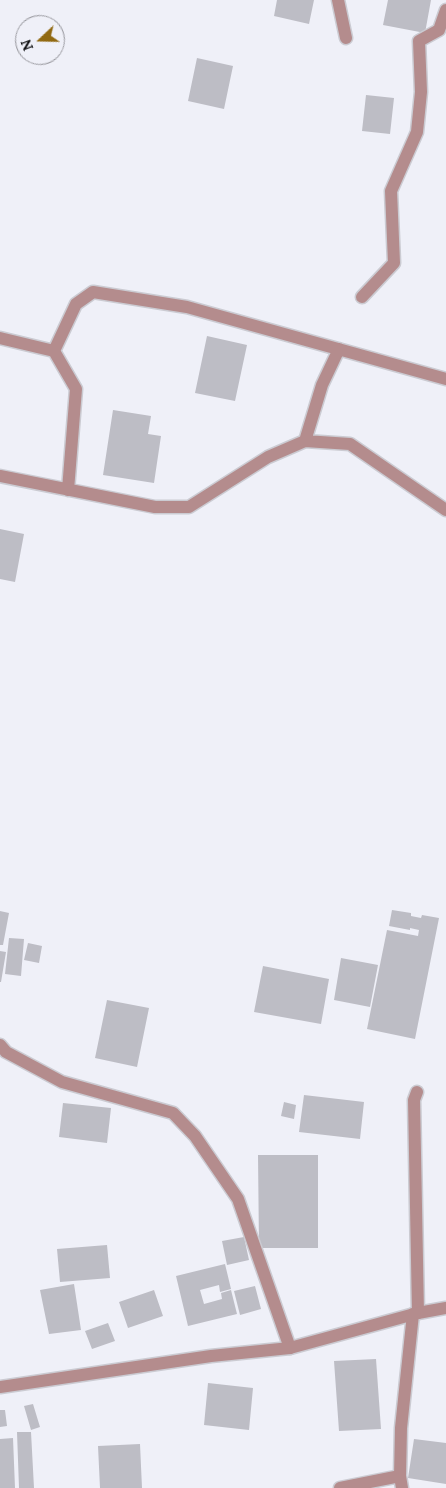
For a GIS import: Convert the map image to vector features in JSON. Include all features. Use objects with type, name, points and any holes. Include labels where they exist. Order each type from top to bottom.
[{"type":"street","points":[[338,0],[346,38]]},
{"type":"street","points":[[362,297],[394,263],[391,191],[417,132],[421,92],[419,42],[439,30],[446,10]]},
{"type":"street","points":[[54,351],[76,304],[93,292],[187,307],[446,379]]},
{"type":"street","points":[[0,338],[54,351],[76,389],[68,490]]},
{"type":"street","points":[[306,441],[322,385],[339,349]]},
{"type":"street","points":[[0,476],[155,507],[189,507],[268,457],[306,441],[350,444],[446,510]]},
{"type":"street","points":[[2,1052],[62,1082],[173,1113],[195,1136],[238,1199],[290,1348]]},
{"type":"street","points":[[340,1488],[401,1482],[401,1428],[415,1313],[414,1100],[417,1092]]},
{"type":"street","points":[[0,1387],[211,1356],[290,1348],[415,1313],[446,1308]]},
{"type":"building","points":[[277,0],[314,0],[309,24],[274,16]]},
{"type":"building","points":[[388,0],[431,0],[425,33],[383,25]]},
{"type":"building","points":[[197,58],[233,66],[224,109],[188,101]]},
{"type":"building","points":[[366,95],[394,98],[390,134],[362,131]]},
{"type":"building","points":[[207,336],[247,345],[235,401],[195,393]]},
{"type":"building","points":[[113,410],[151,416],[148,434],[161,436],[154,483],[103,475]]},
{"type":"building","points":[[0,529],[24,534],[15,582],[0,579]]},
{"type":"building","points":[[392,910],[411,913],[411,916],[421,918],[422,915],[439,918],[415,1039],[367,1029],[387,930],[418,936],[419,930],[389,926]]},
{"type":"building","points":[[0,911],[9,913],[3,945],[0,945]]},
{"type":"building","points":[[9,938],[24,939],[21,976],[5,974]]},
{"type":"building","points":[[28,943],[42,946],[39,963],[24,960]]},
{"type":"building","points":[[0,951],[6,952],[1,982],[0,982]]},
{"type":"building","points":[[341,958],[378,965],[370,1007],[334,1000]]},
{"type":"building","points":[[263,966],[329,979],[321,1024],[254,1012]]},
{"type":"building","points":[[107,1000],[149,1008],[137,1067],[95,1058]]},
{"type":"building","points":[[304,1095],[364,1102],[360,1139],[299,1132]]},
{"type":"building","points":[[284,1102],[296,1105],[294,1119],[281,1116]]},
{"type":"building","points":[[63,1103],[111,1108],[107,1143],[59,1137]]},
{"type":"building","points":[[258,1155],[318,1155],[318,1248],[259,1248]]},
{"type":"building","points":[[244,1237],[249,1260],[227,1265],[222,1241]]},
{"type":"building","points":[[107,1245],[110,1278],[60,1282],[57,1249]]},
{"type":"building","points":[[225,1264],[231,1289],[220,1292],[219,1285],[200,1290],[204,1304],[222,1299],[221,1293],[231,1290],[237,1314],[188,1326],[176,1276]]},
{"type":"building","points":[[74,1284],[81,1330],[49,1334],[40,1290]]},
{"type":"building","points":[[255,1286],[261,1309],[240,1315],[234,1291]]},
{"type":"building","points":[[154,1290],[163,1316],[128,1328],[119,1302]]},
{"type":"building","points":[[108,1323],[115,1341],[92,1349],[85,1331]]},
{"type":"building","points":[[376,1359],[381,1429],[339,1431],[334,1361]]},
{"type":"building","points":[[208,1383],[253,1388],[249,1430],[204,1425]]},
{"type":"building","points":[[33,1404],[40,1427],[31,1430],[24,1406]]},
{"type":"building","points":[[0,1410],[5,1410],[7,1426],[0,1427]]},
{"type":"building","points":[[17,1432],[31,1432],[34,1488],[19,1488]]},
{"type":"building","points":[[13,1438],[15,1488],[0,1488],[0,1439]]},
{"type":"building","points":[[414,1439],[446,1443],[446,1484],[408,1478]]},
{"type":"building","points":[[140,1444],[142,1488],[100,1488],[98,1446]]}]
